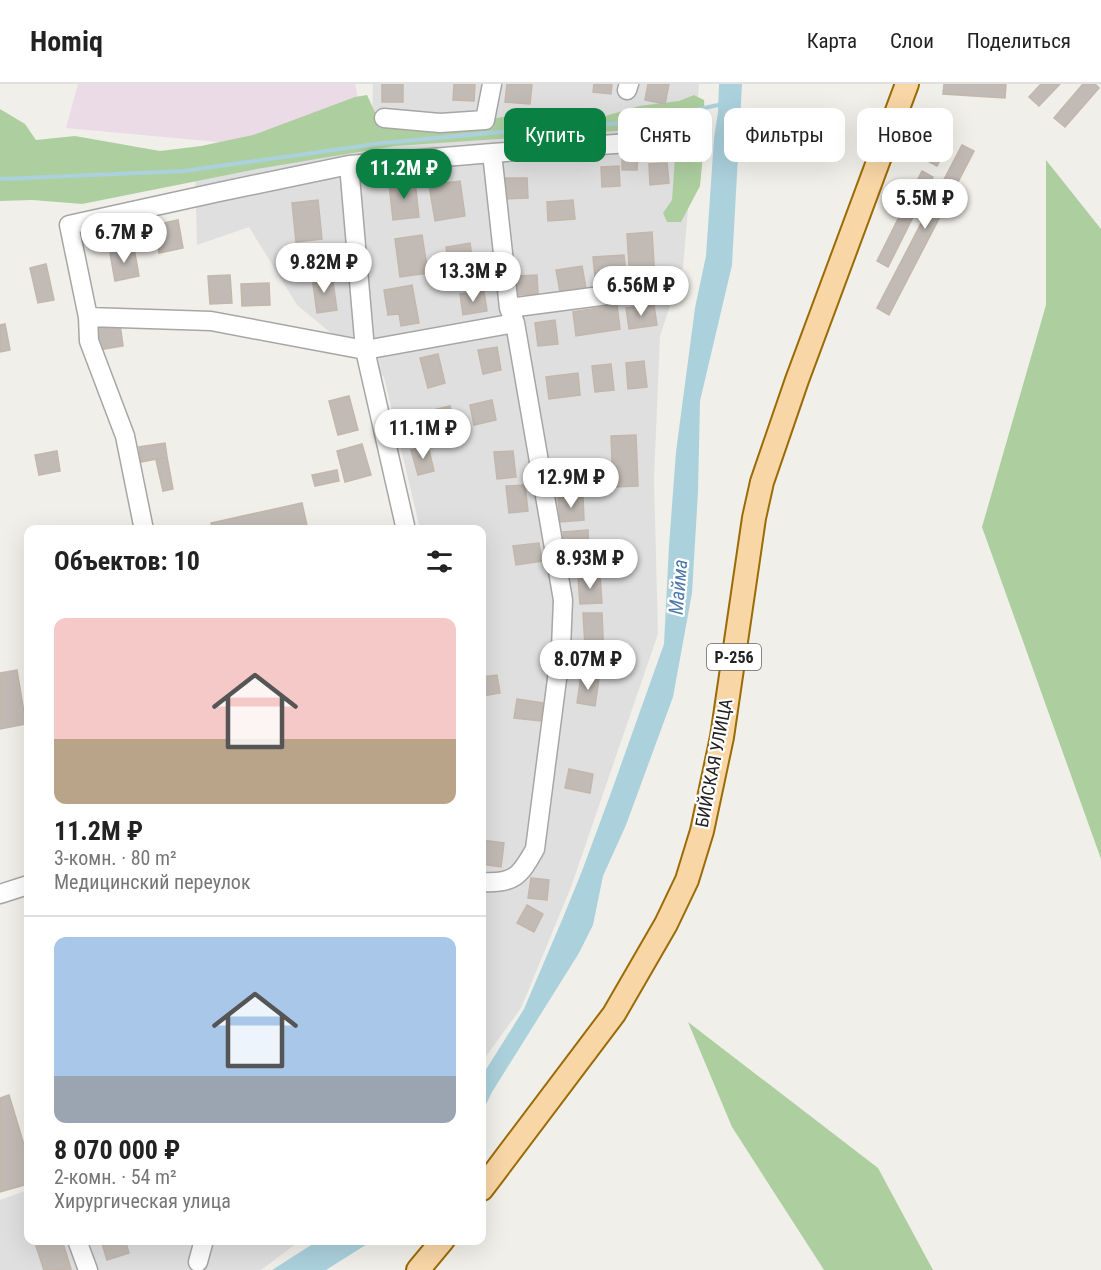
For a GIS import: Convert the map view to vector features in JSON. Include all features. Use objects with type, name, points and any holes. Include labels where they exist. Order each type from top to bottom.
[{"type":"main road","name":"БИЙСКАЯ УЛИЦА","points":[[486,1184],[614,1014],[666,924],[687,880],[702,831],[722,737],[754,518],[762,482],[797,380],[907,84]]},
{"type":"main road","points":[[418,1270],[439,1245]]},
{"type":"street","points":[[384,118],[440,123],[485,120],[492,84]]},
{"type":"street","points":[[143,525],[125,436],[89,341],[88,317],[69,225],[349,165],[618,144]]},
{"type":"street","points":[[486,882],[509,880],[522,872],[536,849],[562,637],[563,600],[512,315],[492,153]]},
{"type":"street","points":[[349,165],[365,350],[405,525]]},
{"type":"street","points":[[88,317],[211,321],[365,350],[512,315],[677,286]]},
{"type":"street","points":[[0,894],[24,886]]},
{"type":"street","points":[[79,1245],[88,1270]]},
{"type":"street","points":[[198,1262],[203,1245]]},
{"type":"shaded area","points":[[78,84],[355,84],[359,104],[251,145],[66,128]]},
{"type":"shaded area","points":[[373,84],[699,84],[697,108],[618,108],[618,162],[692,162],[683,267],[660,336],[654,479],[658,634],[571,887],[521,1008],[486,1056],[486,525],[419,525],[384,377],[297,305],[249,227],[197,245],[195,171],[372,130]]},
{"type":"shaded area","points":[[24,1191],[24,1245],[295,1245],[261,1270],[0,1270],[0,1200]]},
{"type":"green space","points":[[367,95],[380,123],[421,129],[504,117],[504,139],[395,146],[257,169],[82,204],[32,200],[0,201],[0,109],[25,124],[36,140],[75,136],[160,151],[201,146],[253,135],[355,97]]},
{"type":"green space","points":[[694,95],[704,100],[704,108],[632,108],[679,101]]},
{"type":"green space","points":[[618,112],[618,131],[606,132],[606,116]]},
{"type":"green space","points":[[1046,160],[1101,229],[1101,859],[982,527],[1046,305]]},
{"type":"green space","points":[[675,162],[702,162],[700,186],[681,222],[667,222],[663,213],[672,200]]},
{"type":"green space","points":[[688,1022],[878,1168],[933,1270],[824,1270],[732,1127]]},
{"type":"water","name":"Майма","points":[[719,84],[742,84],[741,108],[724,108],[724,162],[738,162],[732,265],[700,401],[692,593],[673,697],[626,825],[603,876],[593,925],[579,953],[486,1105],[486,1070],[524,1009],[562,920],[612,790],[664,644],[676,452],[695,308],[706,256]]},
{"type":"water","points":[[311,1245],[366,1245],[326,1270],[272,1270]]},
{"type":"building","points":[[382,84],[403,84],[403,102],[382,102]]},
{"type":"building","points":[[454,84],[475,84],[474,101],[453,100]]},
{"type":"building","points":[[507,84],[532,84],[530,104],[505,102]]},
{"type":"building","points":[[594,84],[612,84],[611,94],[593,92]]},
{"type":"building","points":[[648,84],[669,84],[665,104],[645,100]]},
{"type":"building","points":[[944,84],[1006,84],[1005,98],[943,94]]},
{"type":"building","points":[[1041,84],[1060,84],[1039,106],[1029,97]]},
{"type":"building","points":[[1083,84],[1095,84],[1099,88],[1065,127],[1054,118]]},
{"type":"building","points":[[962,145],[974,151],[889,315],[877,308]]},
{"type":"building","points":[[622,162],[638,162],[637,170],[622,170]]},
{"type":"building","points":[[667,163],[669,183],[650,185],[649,164]]},
{"type":"building","points":[[619,166],[620,186],[602,187],[601,167]]},
{"type":"building","points":[[922,171],[933,177],[888,267],[877,261]]},
{"type":"building","points":[[503,178],[527,178],[528,198],[504,199]]},
{"type":"building","points":[[415,181],[419,217],[393,220],[389,184]]},
{"type":"building","points":[[460,181],[465,216],[435,221],[429,185]]},
{"type":"building","points":[[318,200],[322,239],[296,242],[292,203]]},
{"type":"building","points":[[573,200],[575,219],[548,221],[547,202]]},
{"type":"building","points":[[178,220],[183,248],[159,253],[154,225]]},
{"type":"building","points":[[652,232],[655,280],[630,281],[627,234]]},
{"type":"building","points":[[422,235],[428,273],[400,277],[395,239]]},
{"type":"building","points":[[470,243],[473,264],[449,267],[446,247]]},
{"type":"building","points":[[134,248],[139,276],[115,281],[110,253]]},
{"type":"building","points":[[624,255],[626,274],[595,277],[593,257]]},
{"type":"building","points":[[46,264],[54,300],[38,303],[30,268]]},
{"type":"building","points":[[582,266],[586,288],[560,292],[556,270]]},
{"type":"building","points":[[230,275],[232,303],[210,304],[208,276]]},
{"type":"building","points":[[332,275],[337,310],[317,313],[312,277]]},
{"type":"building","points":[[537,275],[538,294],[517,295],[516,276]]},
{"type":"building","points":[[269,283],[270,305],[242,306],[241,284]]},
{"type":"building","points":[[412,285],[419,323],[401,326],[399,314],[388,315],[384,290]]},
{"type":"building","points":[[484,291],[487,311],[463,315],[460,294]]},
{"type":"building","points":[[617,305],[620,329],[576,336],[573,312]]},
{"type":"building","points":[[654,305],[657,325],[629,329],[626,308]]},
{"type":"building","points":[[555,320],[558,344],[538,346],[535,323]]},
{"type":"building","points":[[5,324],[10,350],[0,352],[0,325]]},
{"type":"building","points":[[120,324],[123,346],[99,350],[95,328]]},
{"type":"building","points":[[497,347],[501,370],[483,374],[478,350]]},
{"type":"building","points":[[438,354],[445,383],[428,388],[420,358]]},
{"type":"building","points":[[644,361],[647,387],[628,389],[626,363]]},
{"type":"building","points":[[611,364],[614,390],[595,392],[592,366]]},
{"type":"building","points":[[578,373],[580,395],[549,399],[546,377]]},
{"type":"building","points":[[349,396],[358,430],[338,435],[329,401]]},
{"type":"building","points":[[492,400],[496,420],[474,425],[470,405]]},
{"type":"building","points":[[450,406],[455,427],[430,433],[425,412]]},
{"type":"building","points":[[636,435],[638,486],[613,487],[611,436]]},
{"type":"building","points":[[165,443],[167,457],[141,462],[139,447]]},
{"type":"building","points":[[362,444],[371,475],[345,482],[337,451]]},
{"type":"building","points":[[428,446],[434,471],[418,475],[411,450]]},
{"type":"building","points":[[57,451],[60,471],[39,475],[35,455]]},
{"type":"building","points":[[513,451],[516,477],[497,479],[494,452]]},
{"type":"building","points":[[167,457],[173,489],[163,491],[156,460]]},
{"type":"building","points":[[337,470],[339,481],[315,486],[312,475]]},
{"type":"building","points":[[525,485],[528,511],[509,513],[506,486]]},
{"type":"building","points":[[583,496],[584,520],[560,522],[558,498]]},
{"type":"building","points":[[302,503],[307,525],[212,525],[211,523]]},
{"type":"building","points":[[588,530],[589,554],[565,556],[563,532]]},
{"type":"building","points":[[539,543],[542,561],[516,565],[513,546]]},
{"type":"building","points":[[600,576],[602,603],[580,604],[578,577]]},
{"type":"building","points":[[583,613],[602,613],[604,661],[586,662]]},
{"type":"building","points":[[17,670],[24,724],[0,729],[0,673]]},
{"type":"building","points":[[497,675],[500,693],[486,695],[486,676]]},
{"type":"building","points":[[581,676],[599,679],[595,706],[577,703]]},
{"type":"building","points":[[517,699],[543,703],[541,721],[514,718]]},
{"type":"building","points":[[569,769],[593,774],[590,793],[565,788]]},
{"type":"building","points":[[486,841],[504,843],[501,867],[486,865]]},
{"type":"building","points":[[531,878],[549,880],[547,900],[528,898]]},
{"type":"building","points":[[527,905],[543,914],[534,932],[517,923]]},
{"type":"building","points":[[9,1095],[24,1145],[24,1185],[0,1192],[0,1098]]},
{"type":"building","points":[[36,1245],[64,1245],[71,1269],[44,1270]]},
{"type":"building","points":[[102,1245],[127,1245],[129,1253],[107,1260]]},
{"type":"waterway","points":[[0,179],[184,171],[383,143],[638,122],[723,104]]}]
